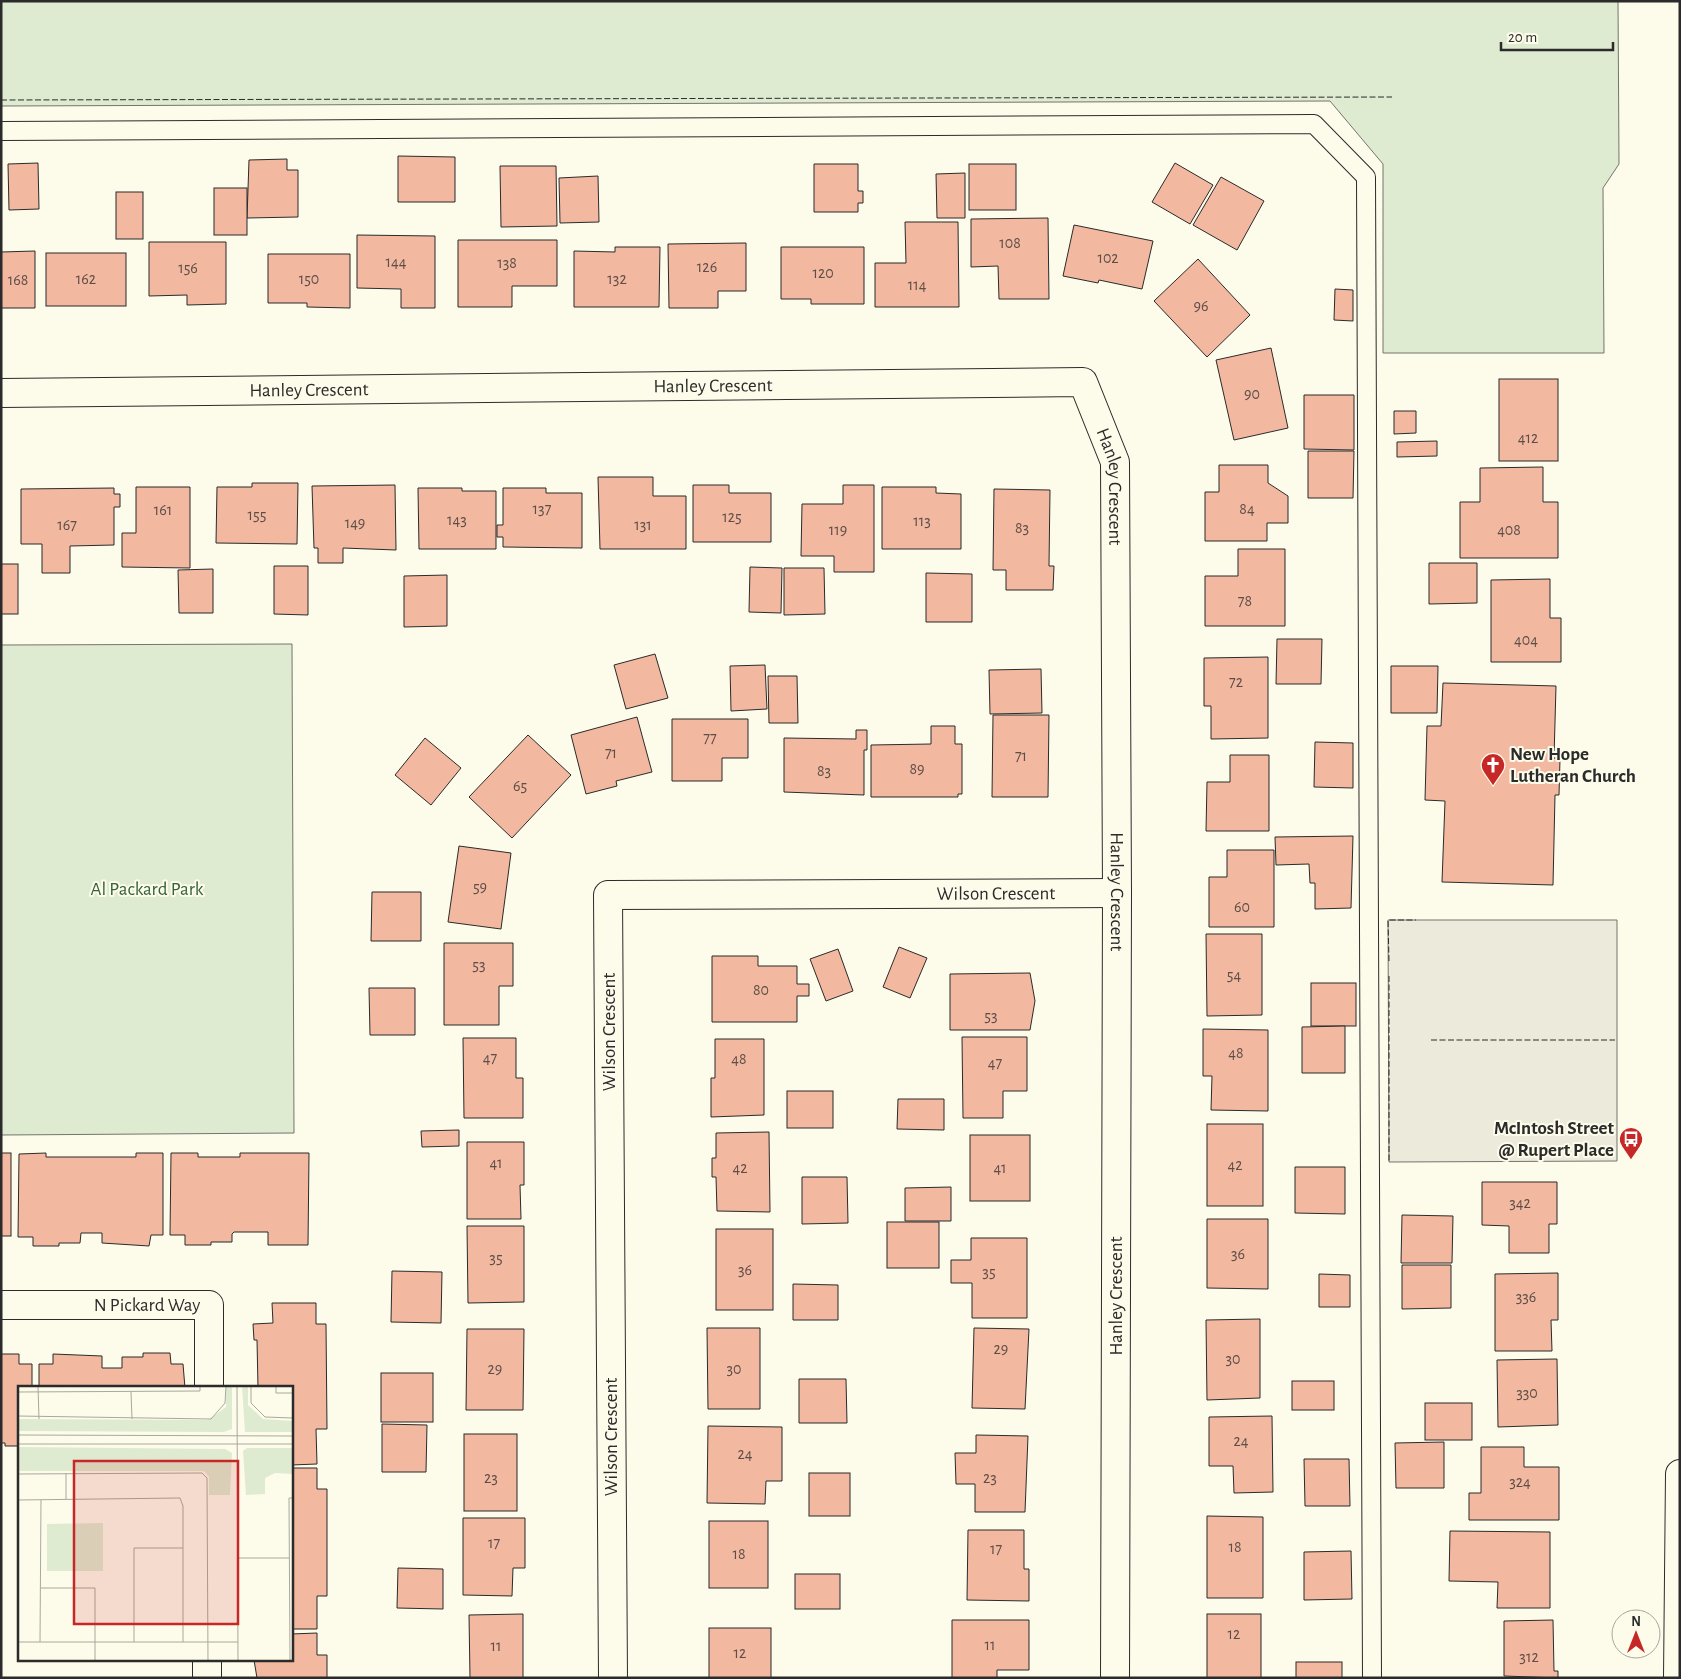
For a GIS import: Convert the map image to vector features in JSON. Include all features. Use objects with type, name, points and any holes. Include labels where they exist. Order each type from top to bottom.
[{"type":"street","name":"Hanley Crescent","points":[[1,393],[1083,382],[1114,462],[1117,894],[1115,1678]]},
{"type":"street","name":"Wilson Crescent","points":[[613,1678],[608,895],[1117,894]]},
{"type":"street","name":"N Pickard Way","points":[[1,1306],[209,1305],[208,1386]]},
{"type":"street","points":[[1678,1678],[1680,1474]]},
{"type":"street","points":[[207,1662],[207,1678]]},
{"type":"lane","points":[[1,131],[1314,124],[1366,177],[1372,1678]]},
{"type":"green space","points":[[1,1],[1618,1],[1619,164],[1603,188],[1604,353],[1383,353],[1383,164],[1330,101],[1,106]]},
{"type":"green space","name":"Al Packard Park","points":[[292,644],[294,1133],[1,1135],[1,645]]},
{"type":"shaded area","points":[[1388,920],[1617,920],[1617,1161],[1389,1162]]},
{"type":"building","points":[[398,156],[455,157],[455,202],[398,202]]},
{"type":"building","points":[[287,159],[287,170],[298,170],[298,217],[247,218],[249,160]]},
{"type":"building","points":[[38,163],[39,209],[9,210],[8,164]]},
{"type":"building","points":[[1175,163],[1213,185],[1190,224],[1152,202]]},
{"type":"building","points":[[814,164],[858,164],[858,191],[863,191],[863,203],[858,203],[858,212],[814,212]]},
{"type":"building","points":[[969,164],[1016,164],[1016,210],[969,210]]},
{"type":"building","points":[[500,166],[556,166],[557,226],[501,227]]},
{"type":"building","points":[[965,173],[965,218],[937,218],[936,174]]},
{"type":"building","points":[[598,176],[599,222],[560,223],[559,178]]},
{"type":"building","points":[[1221,177],[1264,201],[1237,250],[1193,225]]},
{"type":"building","points":[[214,188],[247,188],[247,235],[214,235]]},
{"type":"building","points":[[116,192],[143,192],[143,239],[116,239]]},
{"type":"building","points":[[1048,218],[1049,299],[999,299],[998,266],[971,267],[971,219]]},
{"type":"building","points":[[905,222],[958,222],[959,307],[875,307],[875,263],[906,263]]},
{"type":"building","points":[[1074,225],[1153,241],[1142,289],[1099,280],[1098,283],[1063,276]]},
{"type":"building","points":[[357,235],[435,236],[435,308],[401,308],[401,289],[357,288]]},
{"type":"building","points":[[458,240],[557,240],[557,286],[512,286],[512,307],[458,307]]},
{"type":"building","points":[[149,242],[226,242],[226,304],[187,305],[187,295],[149,296]]},
{"type":"building","points":[[746,243],[746,291],[718,291],[718,308],[669,308],[668,244]]},
{"type":"building","points":[[615,247],[660,247],[659,307],[574,307],[574,251],[615,252]]},
{"type":"building","points":[[781,247],[864,247],[864,304],[811,304],[811,299],[781,299]]},
{"type":"building","points":[[35,251],[35,308],[1,308],[1,252]]},
{"type":"building","points":[[46,253],[126,253],[126,306],[46,306]]},
{"type":"building","points":[[268,254],[350,254],[350,308],[307,307],[307,303],[268,303]]},
{"type":"building","points":[[1198,259],[1250,315],[1207,357],[1154,301]]},
{"type":"building","points":[[1335,289],[1353,290],[1353,321],[1334,320]]},
{"type":"building","points":[[1271,348],[1288,428],[1234,440],[1216,360]]},
{"type":"building","points":[[1499,379],[1558,379],[1558,461],[1499,461]]},
{"type":"building","points":[[1304,395],[1354,395],[1354,450],[1304,449]]},
{"type":"building","points":[[1394,411],[1416,411],[1416,433],[1394,434]]},
{"type":"building","points":[[1437,441],[1437,456],[1397,457],[1397,442]]},
{"type":"building","points":[[1308,451],[1354,451],[1353,498],[1308,498]]},
{"type":"building","points":[[1219,465],[1268,465],[1268,483],[1288,496],[1288,523],[1267,523],[1267,541],[1205,541],[1205,492],[1219,492]]},
{"type":"building","points":[[1543,467],[1543,502],[1558,502],[1558,558],[1460,558],[1460,502],[1480,502],[1480,468]]},
{"type":"building","points":[[598,477],[653,477],[653,496],[686,496],[686,549],[600,549]]},
{"type":"building","points":[[252,483],[298,483],[297,544],[216,543],[217,487],[252,487]]},
{"type":"building","points":[[395,485],[396,550],[343,548],[343,563],[318,563],[318,548],[314,548],[312,486]]},
{"type":"building","points":[[693,485],[729,485],[729,493],[771,493],[771,542],[693,542]]},
{"type":"building","points":[[843,485],[874,485],[874,572],[834,572],[834,556],[801,556],[802,504],[843,504]]},
{"type":"building","points":[[136,487],[190,487],[190,568],[122,567],[122,533],[136,533]]},
{"type":"building","points":[[882,487],[936,487],[936,493],[961,494],[961,549],[882,549]]},
{"type":"building","points":[[114,488],[114,494],[120,494],[120,507],[114,507],[114,545],[70,546],[70,573],[42,573],[42,544],[21,544],[21,489]]},
{"type":"building","points":[[418,488],[462,488],[462,491],[496,491],[496,549],[419,549]]},
{"type":"building","points":[[503,488],[546,488],[546,493],[582,493],[582,548],[503,547],[503,537],[497,537],[497,525],[503,525]]},
{"type":"building","points":[[994,489],[1050,490],[1049,566],[1054,566],[1053,590],[1006,590],[1006,570],[993,570]]},
{"type":"building","points":[[1238,549],[1285,549],[1285,626],[1205,626],[1205,576],[1238,576]]},
{"type":"building","points":[[1429,563],[1477,563],[1477,603],[1429,604]]},
{"type":"building","points":[[1,564],[18,564],[18,614],[1,614]]},
{"type":"building","points":[[274,566],[308,566],[308,615],[274,614]]},
{"type":"building","points":[[750,567],[782,568],[781,613],[749,612]]},
{"type":"building","points":[[784,568],[824,568],[825,614],[784,615]]},
{"type":"building","points":[[213,569],[213,613],[179,613],[178,570]]},
{"type":"building","points":[[926,573],[972,574],[972,622],[926,622]]},
{"type":"building","points":[[447,575],[447,626],[404,627],[404,576]]},
{"type":"building","points":[[1550,579],[1550,618],[1561,618],[1561,662],[1491,662],[1491,580]]},
{"type":"building","points":[[1277,639],[1322,639],[1321,684],[1276,684]]},
{"type":"building","points":[[655,654],[668,698],[626,709],[614,665]]},
{"type":"building","points":[[1268,657],[1268,738],[1211,739],[1211,706],[1204,706],[1204,658]]},
{"type":"building","points":[[765,665],[767,709],[731,711],[730,666]]},
{"type":"building","points":[[1391,666],[1438,666],[1437,713],[1391,713]]},
{"type":"building","points":[[1041,669],[1042,713],[990,714],[989,670]]},
{"type":"building","points":[[768,676],[797,676],[798,723],[769,723]]},
{"type":"building","name":"New Hope Lutheran Church","points":[[1443,683],[1556,686],[1554,758],[1560,759],[1559,795],[1555,795],[1553,885],[1442,882],[1445,801],[1425,800],[1427,726],[1441,726]]},
{"type":"building","points":[[993,715],[1049,715],[1048,797],[992,797]]},
{"type":"building","points":[[637,717],[652,772],[616,781],[617,786],[586,794],[571,735]]},
{"type":"building","points":[[672,719],[748,719],[748,758],[722,758],[722,781],[672,781]]},
{"type":"building","points":[[931,726],[955,726],[955,744],[962,744],[962,794],[958,794],[958,797],[871,797],[871,745],[931,744]]},
{"type":"building","points":[[856,730],[867,730],[867,750],[864,750],[864,795],[784,792],[784,738],[856,739]]},
{"type":"building","points":[[528,735],[571,775],[512,838],[469,797]]},
{"type":"building","points":[[425,738],[461,768],[431,805],[395,775]]},
{"type":"building","points":[[1315,742],[1353,743],[1353,788],[1314,787]]},
{"type":"building","points":[[1230,755],[1269,755],[1269,831],[1206,831],[1207,782],[1230,782]]},
{"type":"building","points":[[1353,836],[1351,908],[1315,909],[1315,883],[1310,883],[1309,864],[1276,865],[1275,837]]},
{"type":"building","points":[[459,846],[511,853],[501,929],[448,922]]},
{"type":"building","points":[[1227,850],[1274,850],[1274,927],[1209,927],[1209,877],[1227,877]]},
{"type":"building","points":[[372,892],[421,892],[421,941],[371,941]]},
{"type":"building","points":[[1206,934],[1262,934],[1262,1015],[1207,1016]]},
{"type":"building","points":[[444,943],[513,943],[513,986],[499,986],[499,1025],[444,1025]]},
{"type":"building","points":[[899,947],[927,958],[910,998],[883,987]]},
{"type":"building","points":[[838,949],[853,991],[826,1001],[810,959]]},
{"type":"building","points":[[712,956],[758,956],[758,966],[797,966],[797,984],[809,984],[809,996],[797,996],[797,1022],[712,1022]]},
{"type":"building","points":[[1030,973],[1035,1001],[1030,1030],[950,1030],[950,974]]},
{"type":"building","points":[[1311,983],[1356,983],[1356,1026],[1311,1026]]},
{"type":"building","points":[[369,988],[415,988],[415,1035],[370,1035]]},
{"type":"building","points":[[1345,1026],[1345,1073],[1302,1073],[1302,1027]]},
{"type":"building","points":[[1203,1029],[1268,1030],[1268,1111],[1211,1110],[1212,1076],[1203,1076]]},
{"type":"building","points":[[962,1037],[1027,1037],[1027,1091],[1003,1091],[1003,1118],[963,1118]]},
{"type":"building","points":[[463,1038],[516,1038],[516,1078],[523,1078],[523,1118],[464,1118]]},
{"type":"building","points":[[715,1039],[764,1039],[764,1115],[711,1117],[711,1078],[715,1078]]},
{"type":"building","points":[[787,1091],[833,1091],[833,1128],[787,1128]]},
{"type":"building","points":[[898,1099],[944,1099],[944,1130],[897,1129]]},
{"type":"building","points":[[1207,1124],[1263,1124],[1263,1206],[1207,1206]]},
{"type":"building","points":[[459,1130],[459,1146],[422,1147],[421,1131]]},
{"type":"building","points":[[769,1132],[770,1212],[717,1211],[716,1177],[712,1177],[712,1158],[716,1158],[716,1133]]},
{"type":"building","points":[[970,1135],[1030,1135],[1030,1201],[970,1201]]},
{"type":"building","points":[[467,1142],[524,1142],[524,1185],[520,1185],[521,1219],[467,1219]]},
{"type":"building","points":[[1,1153],[11,1153],[11,1236],[1,1236]]},
{"type":"building","points":[[46,1153],[46,1157],[136,1157],[136,1153],[163,1153],[163,1235],[151,1235],[149,1246],[102,1243],[102,1233],[81,1233],[80,1243],[59,1243],[59,1246],[33,1246],[33,1237],[18,1237],[19,1154]]},
{"type":"building","points":[[171,1153],[198,1153],[198,1157],[240,1157],[240,1153],[309,1153],[308,1245],[268,1245],[268,1232],[234,1232],[232,1234],[232,1242],[211,1242],[211,1245],[185,1245],[185,1235],[170,1235]]},
{"type":"building","points":[[1295,1167],[1345,1167],[1345,1214],[1295,1213]]},
{"type":"building","points":[[802,1177],[847,1177],[848,1223],[802,1224]]},
{"type":"building","points":[[1482,1182],[1557,1182],[1557,1224],[1549,1224],[1549,1253],[1509,1253],[1509,1226],[1482,1225]]},
{"type":"building","points":[[951,1187],[951,1221],[905,1221],[905,1188]]},
{"type":"building","points":[[1402,1215],[1453,1216],[1452,1263],[1401,1263]]},
{"type":"building","points":[[1207,1219],[1268,1219],[1268,1289],[1207,1288]]},
{"type":"building","points":[[887,1222],[939,1222],[939,1268],[887,1268]]},
{"type":"building","points":[[467,1226],[524,1226],[524,1302],[468,1303]]},
{"type":"building","points":[[716,1229],[773,1229],[773,1310],[716,1310]]},
{"type":"building","points":[[971,1238],[1027,1238],[1027,1318],[972,1318],[972,1283],[951,1283],[951,1260],[971,1260]]},
{"type":"building","points":[[1402,1265],[1451,1265],[1451,1308],[1402,1309]]},
{"type":"building","points":[[392,1271],[442,1272],[441,1323],[391,1322]]},
{"type":"building","points":[[1558,1273],[1558,1320],[1551,1320],[1552,1351],[1495,1351],[1495,1274]]},
{"type":"building","points":[[1319,1274],[1350,1275],[1350,1307],[1319,1307]]},
{"type":"building","points":[[793,1284],[838,1285],[838,1320],[793,1320]]},
{"type":"building","points":[[272,1303],[316,1303],[316,1324],[326,1324],[327,1429],[316,1429],[317,1464],[292,1465],[292,1386],[258,1386],[257,1340],[254,1340],[253,1324],[273,1323]]},
{"type":"building","points":[[1260,1319],[1260,1398],[1207,1400],[1206,1320]]},
{"type":"building","points":[[707,1328],[760,1328],[760,1409],[708,1409]]},
{"type":"building","points":[[974,1328],[1029,1329],[1025,1409],[972,1408]]},
{"type":"building","points":[[467,1329],[524,1329],[523,1410],[466,1410]]},
{"type":"building","points":[[143,1353],[170,1353],[171,1364],[183,1364],[185,1386],[39,1386],[39,1364],[53,1364],[53,1354],[102,1356],[102,1368],[122,1368],[122,1357],[143,1357]]},
{"type":"building","points":[[1,1354],[19,1354],[19,1364],[32,1364],[32,1386],[18,1386],[18,1446],[5,1446],[5,1443],[1,1443]]},
{"type":"building","points":[[1557,1359],[1558,1425],[1498,1427],[1497,1360]]},
{"type":"building","points":[[381,1373],[433,1373],[433,1422],[381,1422]]},
{"type":"building","points":[[799,1379],[846,1379],[847,1423],[799,1423]]},
{"type":"building","points":[[1292,1381],[1334,1381],[1334,1410],[1292,1410]]},
{"type":"building","points":[[1425,1403],[1472,1403],[1472,1440],[1425,1440]]},
{"type":"building","points":[[1272,1416],[1273,1492],[1234,1493],[1233,1466],[1209,1466],[1209,1417]]},
{"type":"building","points":[[382,1424],[427,1425],[426,1472],[382,1472]]},
{"type":"building","points":[[708,1426],[782,1427],[782,1481],[766,1481],[765,1504],[707,1503]]},
{"type":"building","points":[[464,1434],[517,1434],[517,1511],[464,1511]]},
{"type":"building","points":[[976,1435],[1028,1436],[1025,1512],[975,1512],[975,1484],[956,1484],[955,1453],[976,1453]]},
{"type":"building","points":[[1444,1442],[1444,1488],[1396,1488],[1395,1443]]},
{"type":"building","points":[[1481,1447],[1524,1447],[1524,1467],[1559,1467],[1559,1520],[1469,1520],[1469,1493],[1481,1493]]},
{"type":"building","points":[[1304,1459],[1349,1459],[1350,1506],[1305,1506]]},
{"type":"building","points":[[292,1468],[317,1468],[317,1489],[327,1489],[327,1596],[317,1596],[317,1629],[292,1629]]},
{"type":"building","points":[[809,1473],[850,1473],[850,1516],[809,1516]]},
{"type":"building","points":[[1207,1516],[1263,1517],[1263,1598],[1207,1598]]},
{"type":"building","points":[[463,1518],[525,1518],[525,1568],[513,1568],[512,1596],[463,1595]]},
{"type":"building","points":[[709,1521],[768,1521],[768,1588],[709,1588]]},
{"type":"building","points":[[968,1530],[1024,1530],[1024,1569],[1029,1569],[1029,1601],[967,1600]]},
{"type":"building","points":[[1450,1531],[1550,1532],[1550,1608],[1497,1608],[1498,1582],[1449,1581]]},
{"type":"building","points":[[1351,1551],[1352,1599],[1304,1600],[1304,1552]]},
{"type":"building","points":[[398,1568],[443,1569],[443,1609],[397,1608]]},
{"type":"building","points":[[795,1574],[840,1574],[840,1609],[795,1609]]},
{"type":"building","points":[[523,1614],[523,1678],[470,1678],[469,1615]]},
{"type":"building","points":[[1207,1614],[1261,1614],[1261,1678],[1207,1678]]},
{"type":"building","points":[[952,1620],[1029,1620],[1029,1670],[997,1670],[997,1678],[952,1678]]},
{"type":"building","points":[[1553,1620],[1554,1671],[1558,1671],[1558,1678],[1504,1676],[1504,1621]]},
{"type":"building","points":[[709,1628],[771,1628],[771,1678],[709,1678]]},
{"type":"building","points":[[317,1633],[317,1655],[327,1655],[327,1678],[257,1678],[254,1662],[292,1662],[292,1634]]},
{"type":"building","points":[[1296,1662],[1342,1662],[1342,1678],[1296,1678]]},
{"type":"fence","points":[[1,100],[1392,97]]},
{"type":"fence","points":[[1389,961],[1388,920],[1416,920]]},
{"type":"fence","points":[[1389,976],[1389,1162]]},
{"type":"fence","points":[[1431,1040],[1615,1040]]},
{"type":"place","name":"New Hope Lutheran Church","points":[[1493,786]]},
{"type":"place","name":"McIntosh Street @ Rupert Place","points":[[1631,1160]]}]
